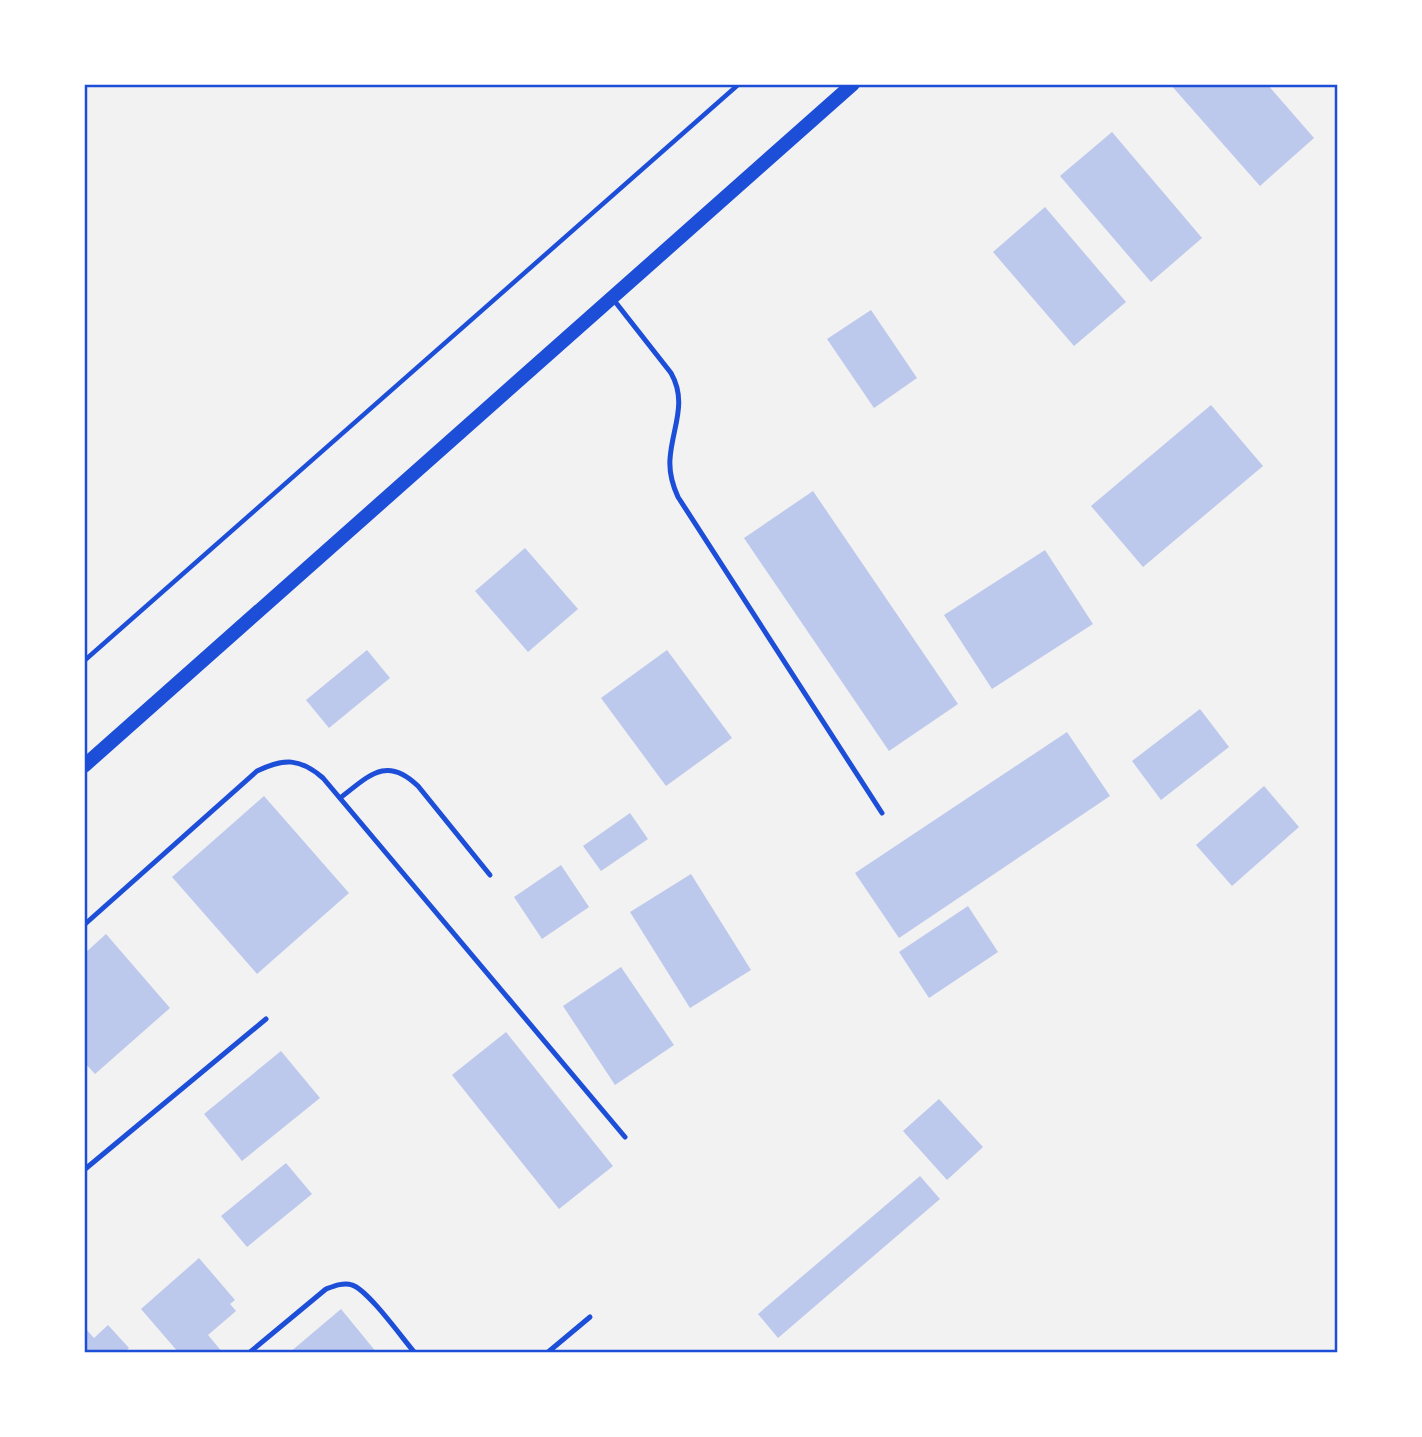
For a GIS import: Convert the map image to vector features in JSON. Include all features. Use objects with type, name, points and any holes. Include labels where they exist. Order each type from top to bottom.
[{"type":"main road","points":[[84,766],[853,84]]},
{"type":"lane","points":[[612,298],[671,373],[678,386],[680,398],[670,460],[671,481],[678,497],[882,813]]},
{"type":"lane","points":[[84,925],[257,771],[274,763],[296,762],[310,767],[323,778],[625,1137]]},
{"type":"lane","points":[[340,798],[368,776],[389,769],[397,771],[418,786],[490,875]]},
{"type":"lane","points":[[84,1170],[266,1019]]},
{"type":"lane","points":[[249,1353],[326,1289],[338,1284],[351,1284],[364,1292],[415,1353]]},
{"type":"lane","points":[[547,1353],[590,1317]]},
{"type":"path","points":[[84,661],[739,84]]},
{"type":"building","points":[[1170,84],[1267,84],[1314,138],[1260,186]]},
{"type":"building","points":[[1112,132],[1202,238],[1151,282],[1060,176]]},
{"type":"building","points":[[1045,207],[1126,302],[1074,346],[993,252]]},
{"type":"building","points":[[871,310],[917,378],[874,408],[827,339]]},
{"type":"building","points":[[1211,405],[1263,466],[1143,567],[1091,506]]},
{"type":"building","points":[[813,491],[958,704],[889,751],[744,538]]},
{"type":"building","points":[[525,548],[578,609],[528,652],[475,591]]},
{"type":"building","points":[[1045,550],[1093,624],[992,689],[944,615]]},
{"type":"building","points":[[367,650],[390,678],[329,728],[306,700]]},
{"type":"building","points":[[667,650],[732,738],[666,786],[601,698]]},
{"type":"building","points":[[1200,709],[1229,747],[1161,800],[1132,761]]},
{"type":"building","points":[[1067,732],[1110,796],[899,938],[855,873]]},
{"type":"building","points":[[1264,786],[1299,827],[1232,886],[1196,845]]},
{"type":"building","points":[[264,796],[349,893],[257,974],[172,877]]},
{"type":"building","points":[[630,813],[648,839],[601,871],[583,846]]},
{"type":"building","points":[[561,865],[589,907],[542,939],[514,897]]},
{"type":"building","points":[[691,874],[751,970],[690,1008],[630,912]]},
{"type":"building","points":[[968,906],[998,952],[929,998],[899,952]]},
{"type":"building","points":[[106,934],[170,1008],[95,1074],[84,1062],[84,954]]},
{"type":"building","points":[[621,967],[674,1045],[615,1085],[563,1006]]},
{"type":"building","points":[[506,1032],[613,1166],[559,1209],[452,1075]]},
{"type":"building","points":[[281,1051],[320,1098],[242,1161],[204,1114]]},
{"type":"building","points":[[939,1099],[983,1147],[947,1180],[903,1131]]},
{"type":"building","points":[[286,1163],[312,1194],[247,1247],[221,1216]]},
{"type":"building","points":[[920,1176],[940,1199],[778,1338],[758,1314]]},
{"type":"building","points":[[199,1258],[235,1300],[230,1304],[236,1311],[208,1335],[223,1353],[179,1353],[141,1309]]},
{"type":"building","points":[[341,1309],[377,1353],[289,1353]]},
{"type":"building","points":[[108,1325],[129,1348],[124,1353],[84,1353],[84,1327],[94,1338]]}]
